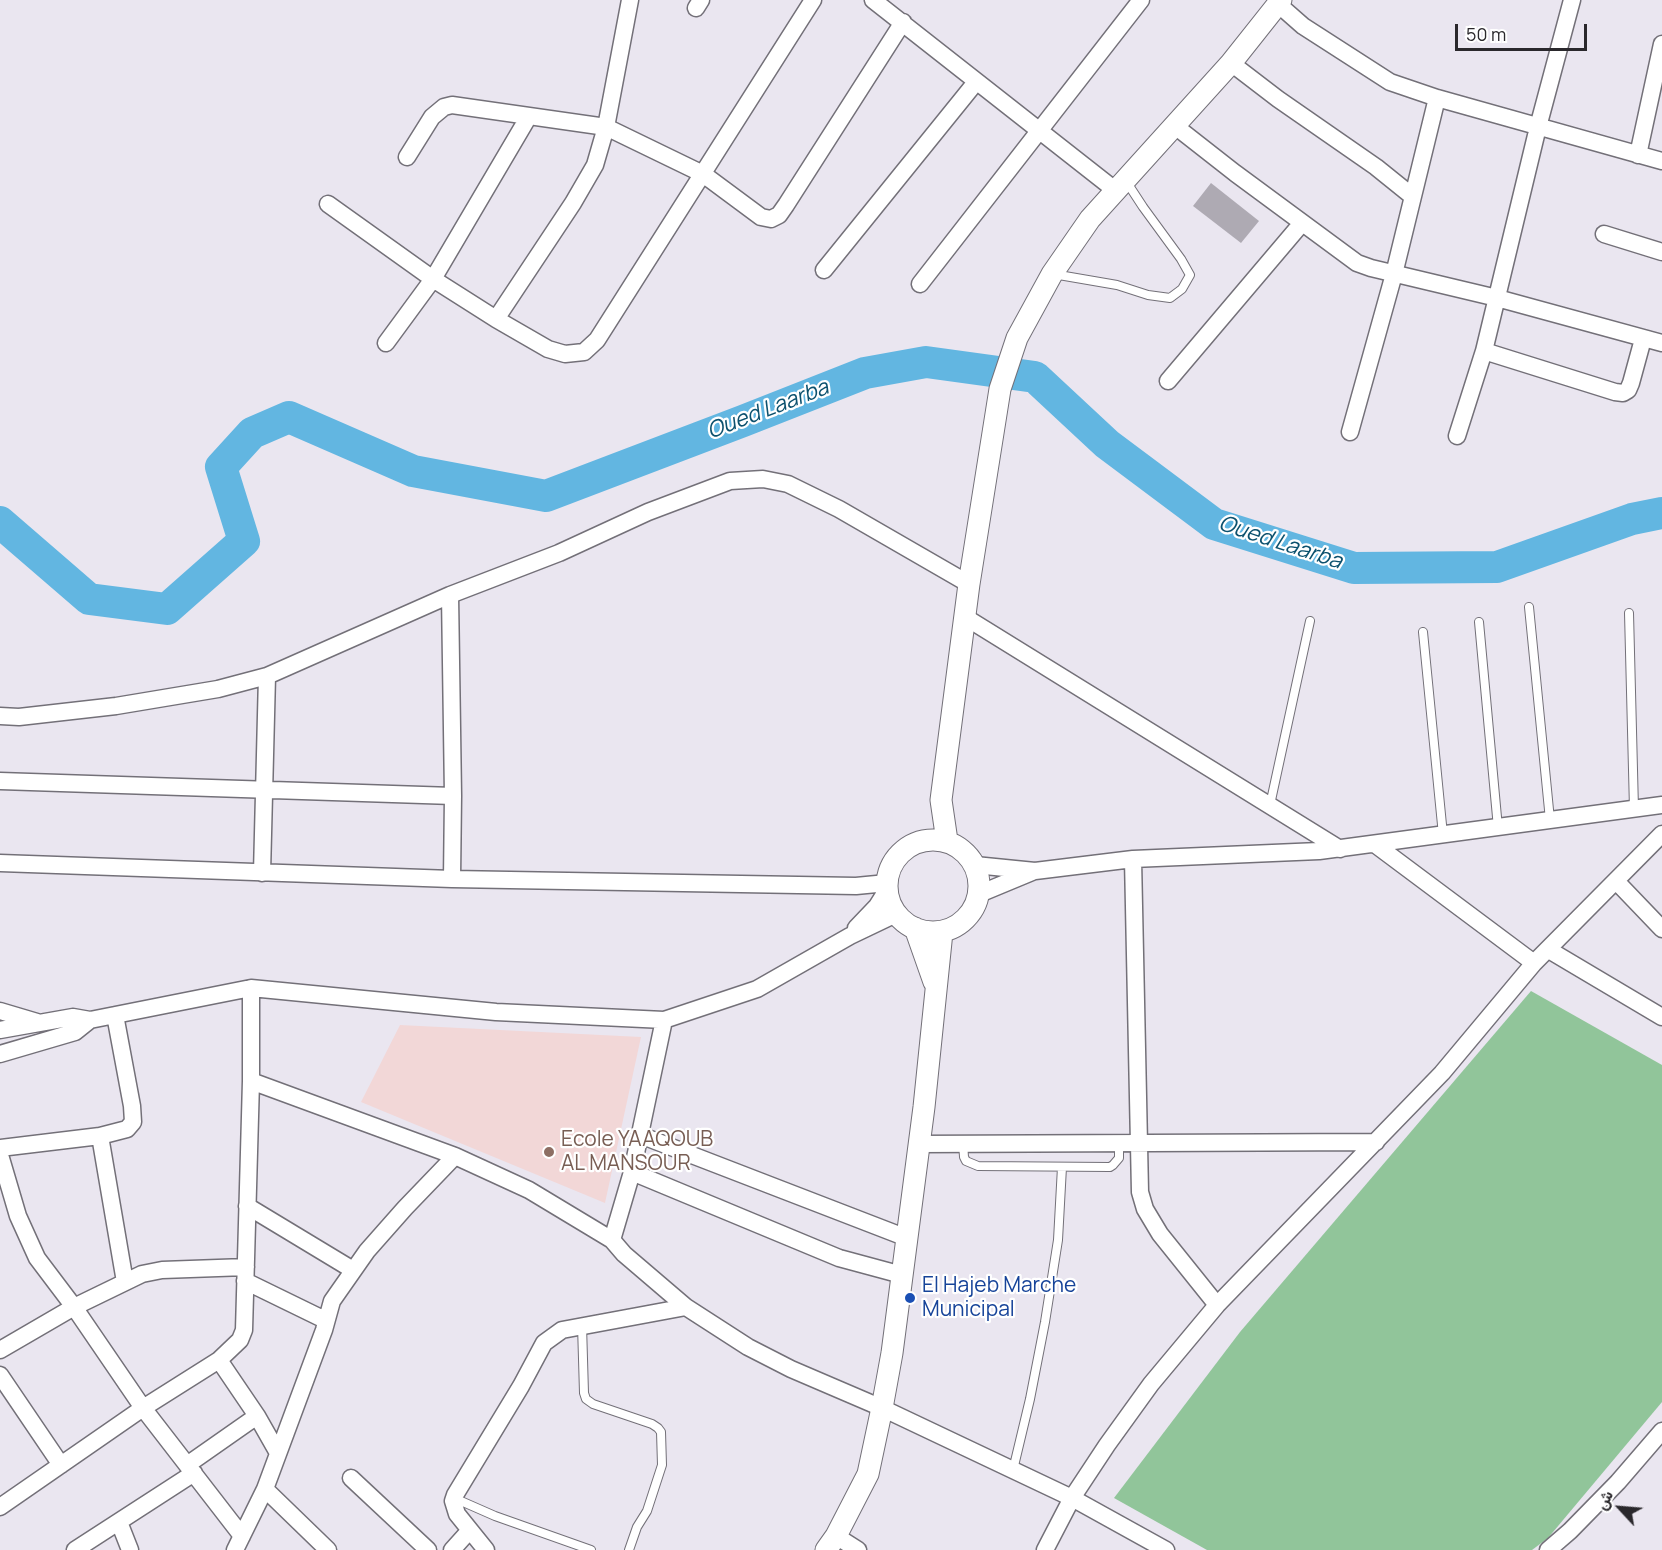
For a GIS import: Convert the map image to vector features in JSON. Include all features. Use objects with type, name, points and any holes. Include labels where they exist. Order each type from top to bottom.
[{"type":"street","points":[[496,319],[595,165],[606,127],[630,0]]},
{"type":"street","points":[[328,204],[434,279],[548,350],[565,354],[584,352],[597,340],[813,0]]},
{"type":"street","points":[[873,0],[1040,130],[1120,184]]},
{"type":"street","points":[[920,284],[1141,0]]},
{"type":"street","points":[[1457,436],[1484,351],[1538,128],[1572,0]]},
{"type":"street","points":[[947,841],[941,800],[969,584],[1000,389],[1017,338],[1052,274],[1090,219],[1231,63],[1279,2],[1303,26],[1390,82],[1538,128],[1662,162]]},
{"type":"street","points":[[407,158],[432,117],[444,107],[452,105],[606,127],[703,174],[761,217],[771,219],[779,215],[903,22]]},
{"type":"street","points":[[1638,155],[1658,83],[1662,44]]},
{"type":"street","points":[[1231,63],[1278,99],[1376,166],[1412,196]]},
{"type":"street","points":[[824,270],[976,82]]},
{"type":"street","points":[[1350,432],[1394,274],[1437,98]]},
{"type":"street","points":[[386,343],[434,279],[529,116]]},
{"type":"street","points":[[1175,126],[1357,263],[1662,343]]},
{"type":"street","points":[[1168,381],[1302,223]]},
{"type":"street","points":[[1604,234],[1662,252]]},
{"type":"street","points":[[1484,351],[1615,393],[1623,393],[1628,390],[1631,383],[1643,339]]},
{"type":"street","points":[[0,716],[20,717],[116,706],[218,689],[267,676],[450,595],[559,553],[648,512],[730,481],[763,479],[788,484],[839,509],[969,584]]},
{"type":"street","points":[[450,595],[452,879]]},
{"type":"street","points":[[965,617],[1340,849]]},
{"type":"street","points":[[262,873],[266,788],[267,676]]},
{"type":"street","points":[[0,781],[453,795]]},
{"type":"street","points":[[920,841],[941,800]]},
{"type":"street","points":[[975,865],[1035,871],[1133,859],[1340,849],[1662,805]]},
{"type":"street","points":[[1045,1550],[1072,1498],[1107,1445],[1151,1383],[1217,1305],[1442,1073],[1534,963],[1662,834]]},
{"type":"street","points":[[850,936],[877,906],[887,887],[890,869],[897,857],[908,847],[920,841],[934,839],[959,846],[975,865],[979,879],[979,894],[974,908],[966,919],[942,932],[928,932],[904,922],[890,903],[887,887]]},
{"type":"street","points":[[1376,845],[1534,963]]},
{"type":"street","points":[[1133,859],[1140,1192],[1145,1209],[1160,1234],[1217,1305]]},
{"type":"street","points":[[0,864],[452,879],[887,887]]},
{"type":"street","points":[[979,894],[1035,871]]},
{"type":"street","points":[[1616,881],[1662,929]]},
{"type":"street","points":[[0,1030],[73,1017],[90,1020],[251,988],[496,1012],[664,1020],[757,989],[850,936],[896,914]]},
{"type":"street","points":[[915,928],[935,986]]},
{"type":"street","points":[[858,1550],[831,1543],[868,1474],[882,1408],[919,1144],[942,932]]},
{"type":"street","points":[[1549,950],[1662,1017]]},
{"type":"street","points":[[0,1507],[143,1408],[219,1360],[233,1348],[244,1330],[251,1081],[251,988]]},
{"type":"street","points":[[0,1011],[41,1023]]},
{"type":"street","points":[[0,1148],[100,1136],[127,1129],[133,1122],[132,1106],[115,1015]]},
{"type":"street","points":[[0,1054],[75,1032],[90,1020]]},
{"type":"street","points":[[612,1240],[632,1172],[664,1020]]},
{"type":"street","points":[[251,1081],[455,1156],[529,1190],[612,1240],[624,1254],[686,1307],[748,1347],[1072,1498],[1166,1550]]},
{"type":"street","points":[[640,1135],[907,1238]]},
{"type":"street","points":[[100,1136],[125,1282]]},
{"type":"street","points":[[919,1144],[1376,1142]]},
{"type":"street","points":[[0,1155],[18,1216],[37,1258],[74,1306],[143,1408],[190,1469],[239,1543],[266,1489],[324,1330],[332,1300],[353,1270],[405,1208],[455,1156]]},
{"type":"street","points":[[632,1172],[838,1258],[902,1275]]},
{"type":"street","points":[[247,1206],[353,1270]]},
{"type":"street","points":[[0,1350],[74,1306],[142,1274],[162,1270],[245,1274],[326,1320]]},
{"type":"street","points":[[486,1550],[457,1514],[453,1501],[510,1406],[543,1343],[562,1330],[686,1307]]},
{"type":"street","points":[[219,1360],[257,1416],[278,1453]]},
{"type":"street","points":[[0,1375],[61,1465]]},
{"type":"street","points":[[75,1550],[119,1522],[257,1416]]},
{"type":"street","points":[[1548,1550],[1618,1482],[1662,1431]]},
{"type":"street","points":[[351,1478],[428,1550]]},
{"type":"street","points":[[266,1489],[328,1550]]},
{"type":"street","points":[[119,1522],[130,1550]]},
{"type":"street","points":[[452,1550],[470,1530]]},
{"type":"lane","points":[[1052,274],[1117,285],[1148,295],[1170,298],[1182,289],[1190,275],[1181,259],[1120,184]]},
{"type":"lane","points":[[1529,607],[1550,820]]},
{"type":"lane","points":[[1629,613],[1634,808]]},
{"type":"lane","points":[[1270,805],[1310,621]]},
{"type":"lane","points":[[1479,622],[1498,828]]},
{"type":"lane","points":[[1423,632],[1443,835]]},
{"type":"lane","points":[[963,1143],[966,1161],[978,1166],[1062,1167],[1113,1166],[1119,1158],[1119,1142]]},
{"type":"lane","points":[[1013,1470],[1030,1400],[1045,1322],[1058,1240],[1062,1167]]},
{"type":"lane","points":[[582,1325],[586,1399],[593,1404],[652,1425],[661,1432],[662,1465],[647,1511],[637,1527],[629,1550]]},
{"type":"lane","points":[[454,1498],[495,1516],[591,1550]]},
{"type":"shaded area","name":"Ecole YAAQOUB AL MANSOUR","points":[[400,1025],[641,1037],[605,1203],[361,1102]]},
{"type":"green space","points":[[1531,991],[1662,1065],[1662,1402],[1548,1538],[1532,1550],[1207,1550],[1114,1498],[1240,1332]]},
{"type":"building","points":[[1211,183],[1259,221],[1241,243],[1193,206]]},
{"type":"waterway","name":"Oued Laarba","points":[[0,522],[89,599],[167,609],[244,541],[221,467],[252,433],[289,417],[413,471],[546,496],[865,373],[926,362],[1035,377],[1107,444],[1214,524],[1354,568],[1497,567],[1632,519],[1662,513]]},
{"type":"place","name":"Ecole YAAQOUB AL MANSOUR","points":[[549,1152]]},
{"type":"place","name":"El Hajeb Marche Municipal","points":[[910,1298]]}]
